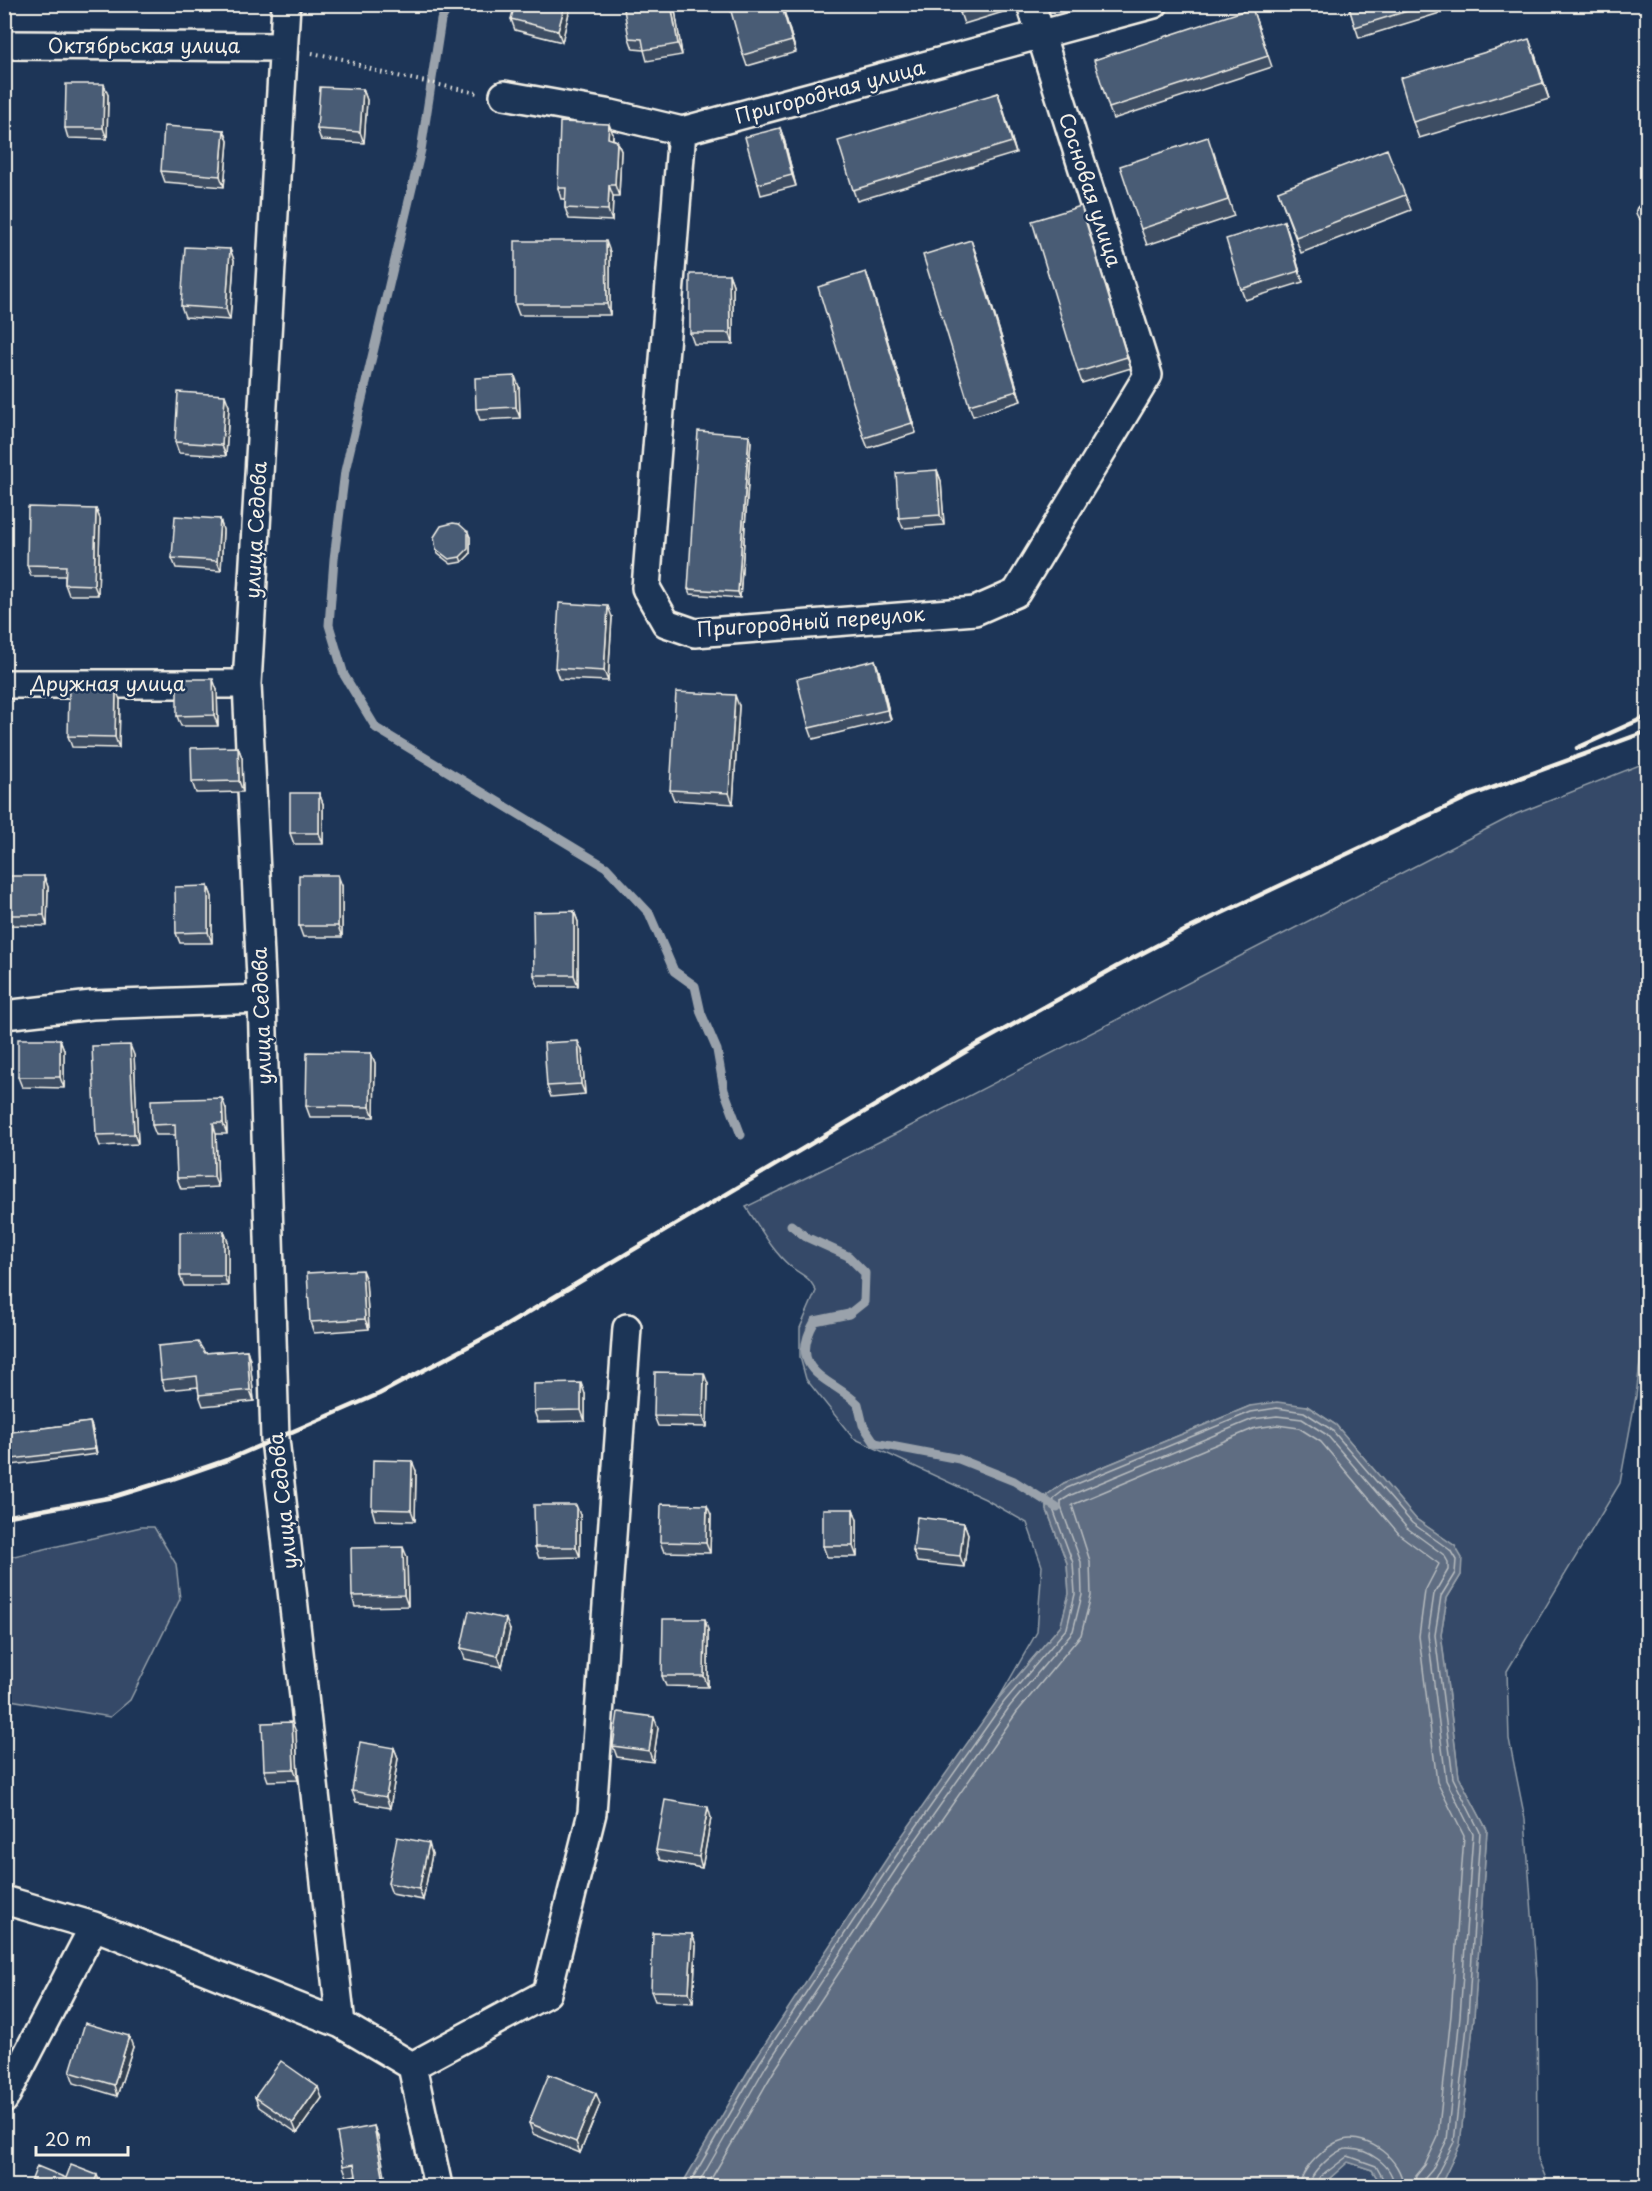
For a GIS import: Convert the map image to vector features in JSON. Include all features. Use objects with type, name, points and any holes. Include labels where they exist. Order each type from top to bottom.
[{"type":"street","name":"улица Седова","points":[[286,4],[247,684],[262,999],[275,1439],[341,2024]]},
{"type":"street","name":"Сосновая улица","points":[[1031,4],[1148,375]]},
{"type":"street","name":"Пригородная улица","points":[[494,95],[611,114],[682,131],[1041,37],[1154,4]]},
{"type":"street","name":"Октябрьская улица","points":[[4,45],[283,47]]},
{"type":"street","name":"Пригородный переулок","points":[[682,131],[646,588],[666,623],[694,633],[975,611],[1016,593],[1148,375]]},
{"type":"street","name":"Дружная улица","points":[[4,684],[247,684]]},
{"type":"street","points":[[4,1015],[92,1005],[262,999]]},
{"type":"street","points":[[412,2066],[547,1993],[592,1813],[627,1328]]},
{"type":"street","points":[[4,1900],[94,1926],[341,2024],[412,2066],[438,2187]]},
{"type":"street","points":[[4,2099],[94,1926]]},
{"type":"path","points":[[343,59],[379,72],[494,95]]},
{"type":"shaded area","points":[[1647,762],[1648,1297],[1636,1396],[1620,1483],[1507,1671],[1509,1739],[1525,1819],[1537,1982],[1538,2159],[1549,2186],[1434,2186],[1443,2180],[1460,2144],[1474,2017],[1487,1830],[1459,1777],[1441,1634],[1447,1598],[1461,1575],[1455,1546],[1416,1519],[1336,1425],[1307,1406],[1250,1406],[1064,1483],[1047,1495],[1047,1510],[1067,1563],[1069,1594],[1061,1625],[999,1698],[1037,1632],[1042,1566],[1027,1523],[985,1499],[853,1438],[806,1379],[800,1357],[800,1328],[816,1291],[808,1279],[777,1253],[746,1207],[895,1134],[1516,814]]},
{"type":"shaded area","points":[[141,1527],[154,1527],[176,1564],[180,1599],[130,1700],[110,1717],[5,1699],[5,1558]]},
{"type":"shaded area","points":[[1348,2162],[1372,2170],[1382,2186],[1321,2186]]},
{"type":"water","points":[[1277,1402],[1307,1406],[1336,1425],[1416,1519],[1455,1546],[1462,1558],[1461,1575],[1447,1598],[1441,1634],[1459,1777],[1487,1830],[1474,2017],[1460,2144],[1443,2180],[1434,2186],[1382,2186],[1372,2170],[1348,2162],[1321,2186],[681,2186],[755,2059],[897,1843],[999,1698],[1061,1625],[1069,1594],[1067,1563],[1047,1510],[1047,1495],[1064,1483],[1250,1406]]},
{"type":"building","points":[[515,4],[565,4],[558,31],[511,19]]},
{"type":"building","points":[[623,4],[671,4],[678,44],[644,50],[642,39],[629,38]]},
{"type":"building","points":[[729,4],[781,4],[792,41],[743,55]]},
{"type":"building","points":[[957,4],[987,4],[960,13]]},
{"type":"building","points":[[1348,4],[1430,4],[1355,27]]},
{"type":"building","points":[[1252,8],[1268,56],[1109,108],[1094,60]]},
{"type":"building","points":[[1529,39],[1543,83],[1413,122],[1400,78]]},
{"type":"building","points":[[66,84],[104,84],[103,128],[65,128]]},
{"type":"building","points":[[320,87],[363,89],[360,132],[317,129]]},
{"type":"building","points":[[998,93],[1012,142],[853,190],[838,141]]},
{"type":"building","points":[[560,122],[609,124],[608,138],[617,141],[615,185],[609,185],[608,210],[565,208],[566,188],[558,188]]},
{"type":"building","points":[[164,126],[224,130],[220,176],[161,171]]},
{"type":"building","points":[[780,128],[792,175],[758,184],[745,137]]},
{"type":"building","points":[[1208,137],[1228,200],[1141,229],[1120,166]]},
{"type":"building","points":[[1387,149],[1405,195],[1296,237],[1278,191]]},
{"type":"building","points":[[1081,206],[1127,357],[1078,372],[1032,221]]},
{"type":"building","points":[[1284,221],[1299,271],[1241,289],[1226,239]]},
{"type":"building","points":[[971,240],[1017,391],[969,405],[923,255]]},
{"type":"building","points":[[515,241],[606,241],[607,304],[515,304]]},
{"type":"building","points":[[185,247],[230,249],[226,309],[181,306]]},
{"type":"building","points":[[866,272],[912,423],[864,438],[818,287]]},
{"type":"building","points":[[690,274],[729,274],[730,333],[690,333]]},
{"type":"building","points":[[515,376],[516,407],[476,409],[475,378]]},
{"type":"building","points":[[178,392],[225,395],[222,445],[175,442]]},
{"type":"building","points":[[698,431],[749,435],[738,592],[688,589]]},
{"type":"building","points":[[937,470],[940,515],[899,518],[896,473]]},
{"type":"building","points":[[28,507],[96,509],[94,585],[65,584],[66,566],[27,565]]},
{"type":"building","points":[[175,516],[220,519],[217,561],[172,558]]},
{"type":"building","points":[[459,524],[468,532],[468,549],[460,557],[449,559],[436,549],[434,537],[441,526]]},
{"type":"building","points":[[559,603],[608,606],[604,671],[555,668]]},
{"type":"building","points":[[875,660],[887,710],[809,728],[797,679]]},
{"type":"building","points":[[177,679],[213,679],[214,715],[177,716]]},
{"type":"building","points":[[69,688],[116,689],[115,737],[68,736]]},
{"type":"building","points":[[676,692],[735,695],[729,793],[670,790]]},
{"type":"building","points":[[238,747],[239,781],[192,782],[191,748]]},
{"type":"building","points":[[290,793],[319,793],[319,833],[290,833]]},
{"type":"building","points":[[299,875],[338,875],[338,926],[299,926]]},
{"type":"building","points":[[5,876],[44,876],[44,915],[5,915]]},
{"type":"building","points":[[208,886],[208,932],[176,933],[175,887]]},
{"type":"building","points":[[574,911],[574,975],[534,975],[533,912]]},
{"type":"building","points":[[18,1039],[60,1039],[60,1077],[18,1077]]},
{"type":"building","points":[[578,1041],[581,1084],[547,1086],[544,1043]]},
{"type":"building","points":[[130,1045],[134,1134],[96,1135],[92,1046]]},
{"type":"building","points":[[307,1052],[371,1053],[370,1107],[306,1106]]},
{"type":"building","points":[[222,1098],[223,1123],[213,1123],[214,1177],[177,1178],[175,1124],[152,1125],[151,1100]]},
{"type":"building","points":[[224,1231],[224,1276],[180,1276],[180,1232]]},
{"type":"building","points":[[362,1270],[365,1319],[310,1322],[307,1273]]},
{"type":"building","points":[[198,1342],[205,1353],[247,1350],[250,1390],[199,1395],[197,1376],[161,1380],[158,1346]]},
{"type":"building","points":[[655,1372],[704,1373],[703,1417],[654,1416]]},
{"type":"building","points":[[581,1383],[581,1410],[534,1411],[534,1384]]},
{"type":"building","points":[[90,1422],[95,1449],[4,1460],[4,1433]]},
{"type":"building","points":[[373,1460],[412,1461],[411,1510],[372,1509]]},
{"type":"building","points":[[661,1504],[707,1505],[706,1543],[660,1542]]},
{"type":"building","points":[[534,1505],[576,1505],[576,1547],[535,1547]]},
{"type":"building","points":[[823,1509],[853,1509],[853,1546],[823,1546]]},
{"type":"building","points":[[917,1517],[964,1523],[960,1556],[913,1551]]},
{"type":"building","points":[[403,1547],[404,1595],[352,1596],[351,1548]]},
{"type":"building","points":[[469,1611],[506,1619],[498,1656],[461,1648]]},
{"type":"building","points":[[663,1619],[705,1619],[704,1676],[662,1676]]},
{"type":"building","points":[[618,1712],[654,1717],[649,1751],[613,1746]]},
{"type":"building","points":[[292,1722],[294,1769],[264,1770],[262,1723]]},
{"type":"building","points":[[360,1742],[394,1748],[386,1797],[352,1791]]},
{"type":"building","points":[[665,1800],[708,1807],[699,1857],[656,1850]]},
{"type":"building","points":[[397,1837],[429,1843],[419,1889],[388,1883]]},
{"type":"building","points":[[653,1933],[692,1934],[689,1992],[651,1991]]},
{"type":"building","points":[[85,2023],[129,2036],[114,2085],[70,2072]]},
{"type":"building","points":[[281,2061],[318,2087],[293,2123],[255,2097]]},
{"type":"building","points":[[549,2074],[596,2093],[576,2142],[529,2123]]},
{"type":"building","points":[[374,2126],[385,2187],[358,2187],[354,2164],[343,2166],[337,2133]]},
{"type":"building","points":[[71,2165],[97,2175],[92,2187],[29,2187],[37,2166],[66,2178]]},
{"type":"waterway","points":[[450,4],[441,20],[421,150],[345,471],[334,559],[329,625],[344,675],[376,728],[606,867],[649,913],[674,971],[695,986],[701,1013],[717,1050],[724,1090],[741,1135]]},
{"type":"waterway","points":[[791,1225],[806,1237],[848,1256],[865,1273],[864,1302],[849,1314],[815,1321],[807,1338],[805,1352],[816,1372],[858,1404],[863,1425],[875,1443],[959,1459],[1014,1481],[1057,1508]]},
{"type":"railway","points":[[1577,748],[1648,716]]},
{"type":"railway","points":[[4,1517],[113,1497],[172,1479],[227,1460],[379,1394],[497,1331],[980,1043],[1188,929],[1470,796],[1648,731]]}]
